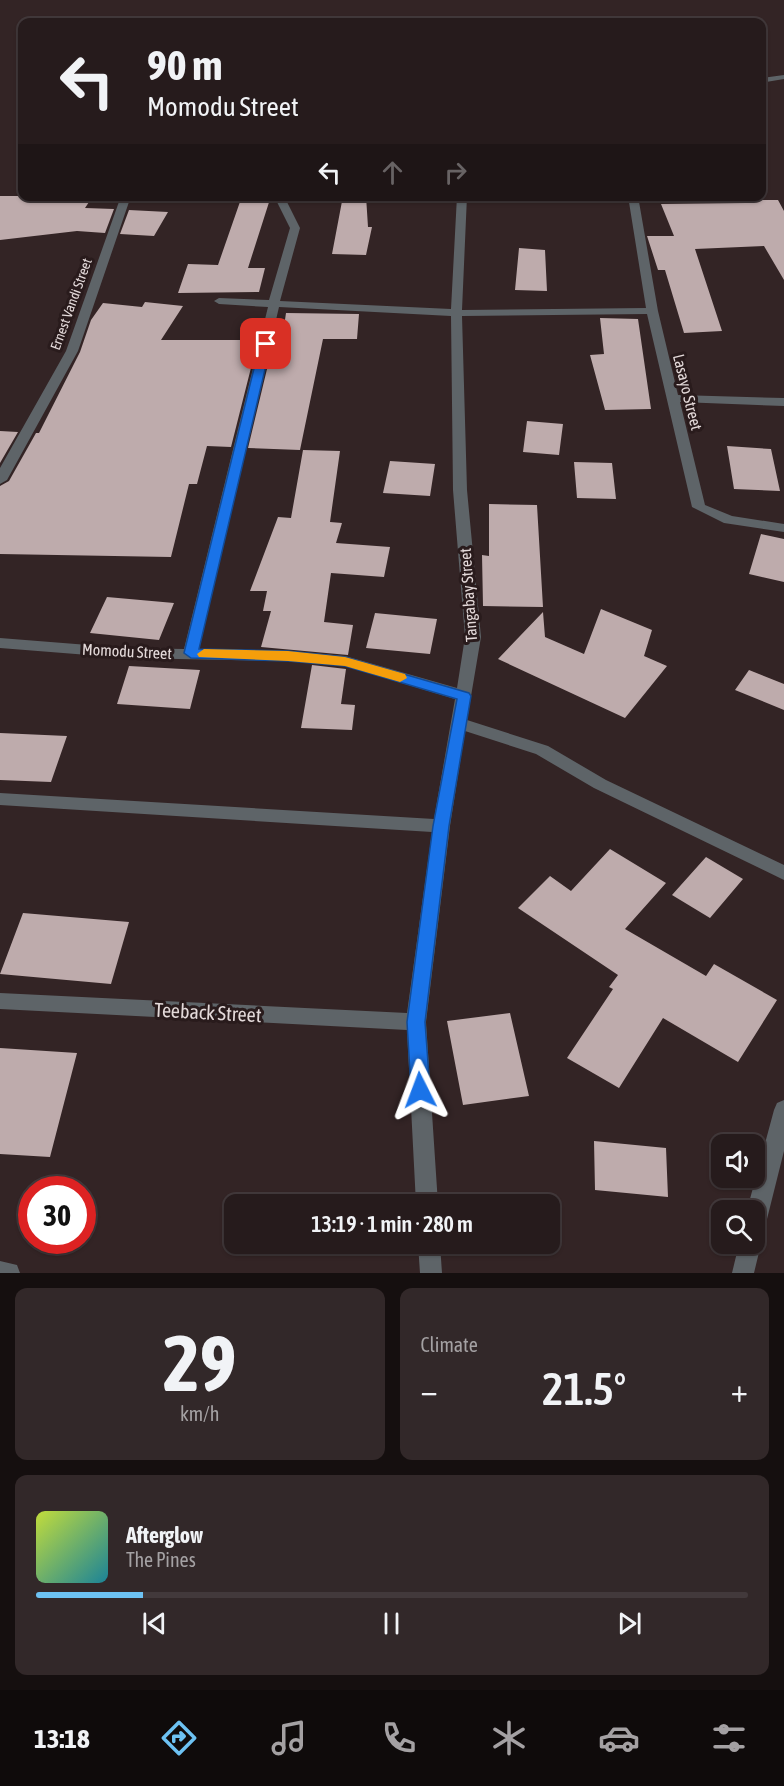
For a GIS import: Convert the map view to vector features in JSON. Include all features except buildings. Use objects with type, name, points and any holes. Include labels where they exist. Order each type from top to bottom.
[{"type":"street","points":[[766,79],[784,77]]},
{"type":"street","name":"Ernest Vandi Street","points":[[0,480],[72,351],[124,201]]},
{"type":"street","points":[[191,653],[295,228],[282,201]]},
{"type":"street","name":"Tangabay Street","points":[[426,1194],[416,1022],[441,826],[473,637],[460,490],[456,313],[462,201]]},
{"type":"street","name":"Lasayo Street","points":[[634,201],[652,311],[699,507],[729,520],[784,528]]},
{"type":"street","points":[[219,301],[456,313],[652,311]]},
{"type":"street","points":[[674,398],[784,402]]},
{"type":"street","name":"Momodu Street","points":[[0,643],[126,653],[288,656],[345,662],[464,696]]},
{"type":"street","points":[[459,723],[542,750],[600,784],[784,873]]},
{"type":"street","points":[[0,799],[135,806],[298,820],[441,826]]},
{"type":"street","name":"Teeback Street","points":[[0,1002],[416,1022]]},
{"type":"street","points":[[761,1200],[784,1110]]},
{"type":"street","points":[[430,1254],[431,1273]]},
{"type":"street","points":[[743,1273],[748,1254]]},
{"type":"street","points":[[0,1272],[9,1273]]},
{"type":"slow traffic","points":[[204,654],[288,656],[345,662],[400,678]]},
{"type":"route","points":[[266,344],[191,653],[288,656],[345,662],[464,696],[441,826],[416,1022],[420,1090]]}]
